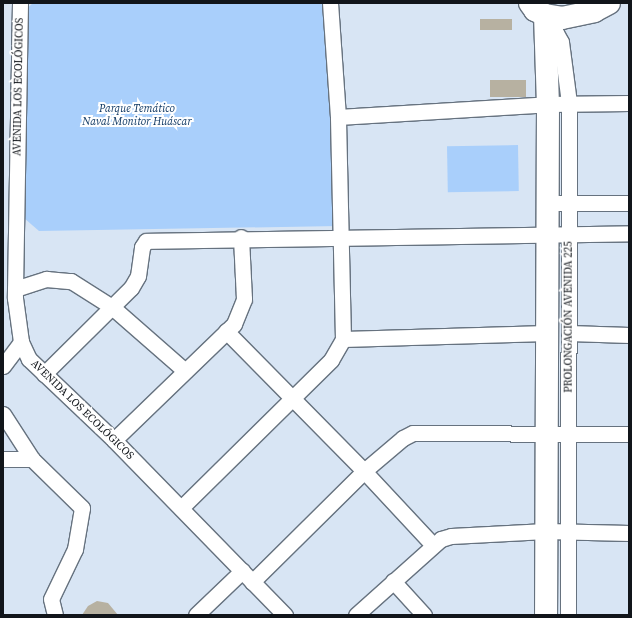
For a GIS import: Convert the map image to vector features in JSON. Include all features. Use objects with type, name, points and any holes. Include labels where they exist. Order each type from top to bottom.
[{"type":"main road","points":[[540,15],[573,17],[594,12],[609,3]]},
{"type":"main road","name":"PROLONGACIÓN AVENIDA 225","points":[[540,15],[559,103],[548,204],[558,233],[547,334],[546,615]]},
{"type":"street","name":"AVENIDA LOS ECOLÓGICOS","points":[[20,3],[10,201],[11,295],[21,342],[29,359],[114,440],[285,615]]},
{"type":"street","points":[[180,508],[331,360],[343,339],[342,236],[338,117],[330,3]]},
{"type":"street","points":[[338,117],[559,103],[629,103]]},
{"type":"street","name":"PROLONGACIÓN AVENIDA 225","points":[[559,103],[570,204],[558,233],[569,333],[570,532],[568,615]]},
{"type":"street","points":[[548,204],[629,203]]},
{"type":"street","points":[[44,374],[112,307],[138,276],[143,243],[241,238],[342,236],[558,233],[629,234]]},
{"type":"street","points":[[114,440],[234,324],[244,299],[241,238]]},
{"type":"street","points":[[11,295],[46,279],[58,278],[72,282],[112,307],[185,371]]},
{"type":"street","points":[[226,331],[291,400],[364,471],[433,545]]},
{"type":"street","points":[[569,333],[629,335]]},
{"type":"street","points":[[343,339],[547,334]]},
{"type":"street","points":[[3,366],[21,342]]},
{"type":"street","points":[[3,414],[32,460],[82,508],[75,549],[51,599],[55,615]]},
{"type":"street","points":[[196,615],[248,577],[364,471],[403,438],[413,434],[629,434]]},
{"type":"street","points":[[3,458],[32,460]]},
{"type":"street","points":[[356,615],[433,545],[451,536],[546,531],[629,533]]},
{"type":"street","points":[[392,581],[424,615]]},
{"type":"green space","name":"Parque Temático Naval Monitor Huáscar","points":[[33,3],[324,3],[338,226],[39,231],[24,218],[23,12]]},
{"type":"green space","points":[[518,145],[519,191],[448,192],[447,146]]},
{"type":"building","points":[[480,19],[512,19],[512,30],[480,30]]},
{"type":"building","points":[[490,80],[526,80],[526,97],[490,97]]},
{"type":"building","points":[[97,601],[108,603],[118,615],[82,615],[88,606]]}]
